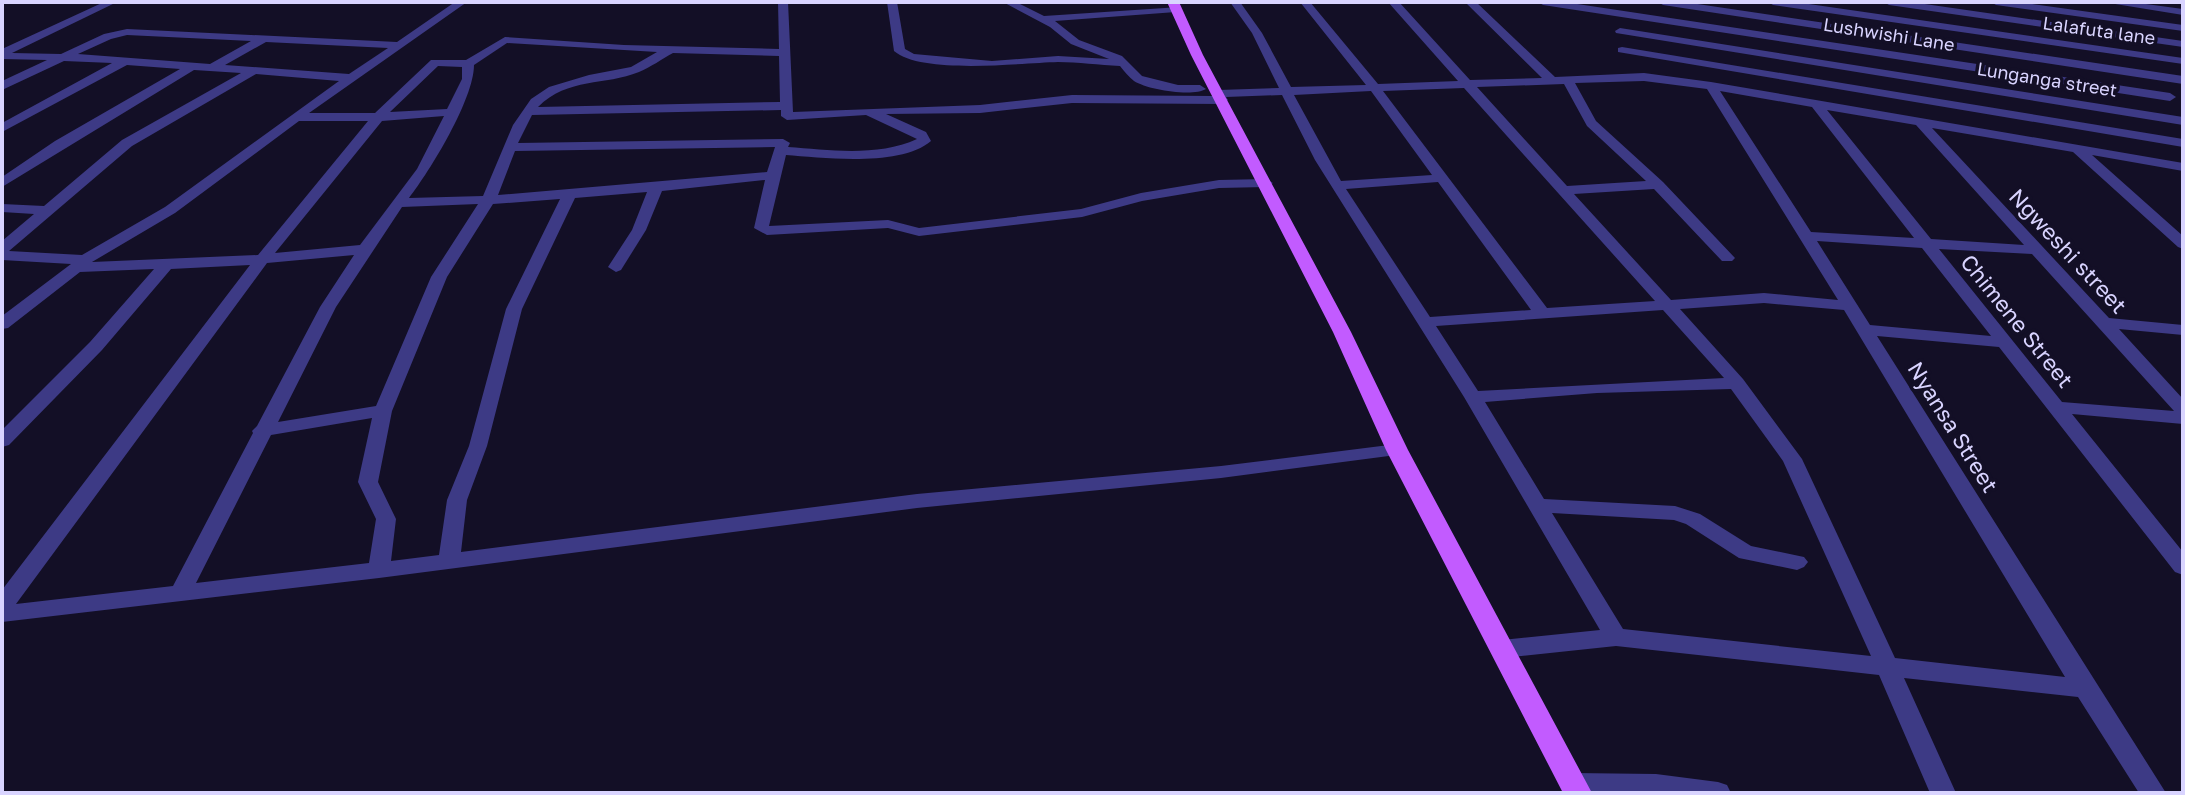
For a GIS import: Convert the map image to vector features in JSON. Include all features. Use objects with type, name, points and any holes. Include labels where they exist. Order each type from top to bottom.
[{"type":"main road","points":[[1174,6],[1342,332],[1397,450],[1576,789]]},
{"type":"street","points":[[2,54],[112,2]]},
{"type":"street","points":[[2,324],[82,263],[170,210],[396,45],[462,2]]},
{"type":"street","points":[[783,2],[786,111],[782,147],[761,228],[767,231],[888,224],[919,232],[1082,213],[1141,197],[1219,184],[1266,183]]},
{"type":"street","points":[[892,2],[900,51],[911,57],[992,64],[1054,59],[1123,63]]},
{"type":"street","points":[[1008,2],[1063,31],[1071,40],[1103,51],[1123,63],[1138,78],[1159,86],[1218,94]]},
{"type":"street","points":[[1235,2],[1269,56],[1338,185],[1473,397],[1616,637]]},
{"type":"street","points":[[1305,2],[1375,88],[1543,314]]},
{"type":"street","points":[[1393,2],[1737,383],[1796,466],[1943,793]]},
{"type":"street","points":[[1470,2],[1551,80]]},
{"type":"street","name":"Lushwishi Lane","points":[[1543,2],[2170,97]]},
{"type":"street","points":[[1663,2],[2183,80]]},
{"type":"street","name":"Lalafuta lane","points":[[1773,2],[1834,6],[2183,61]]},
{"type":"street","points":[[1889,2],[2183,44]]},
{"type":"street","points":[[1996,2],[2183,28]]},
{"type":"street","points":[[2108,2],[2183,12]]},
{"type":"street","points":[[2125,3],[2183,120]]},
{"type":"street","points":[[1042,19],[1174,6]]},
{"type":"street","points":[[1824,105],[1831,84],[1834,6]]},
{"type":"street","name":"Lunganga street","points":[[1620,31],[2183,120]]},
{"type":"street","points":[[2,86],[108,36],[127,32],[396,45]]},
{"type":"street","points":[[213,67],[265,38]]},
{"type":"street","points":[[2,606],[263,259],[378,117],[435,62],[468,64],[505,40],[784,53]]},
{"type":"street","points":[[379,570],[386,519],[368,482],[383,411],[439,277],[489,199],[509,147],[529,111],[540,98],[563,86],[634,70],[672,49]]},
{"type":"street","points":[[1622,50],[2183,143]]},
{"type":"street","points":[[2,54],[257,69],[352,78]]},
{"type":"street","points":[[2,128],[124,62]]},
{"type":"street","points":[[180,593],[226,508],[261,431],[328,307],[364,249],[436,148],[468,79],[468,64]]},
{"type":"street","points":[[2,183],[60,144],[194,65]]},
{"type":"street","points":[[2,249],[127,143],[257,69]]},
{"type":"street","points":[[529,111],[980,109],[1072,99],[1644,77],[2183,167]]},
{"type":"street","points":[[1567,79],[1591,123],[1658,185],[1727,258]]},
{"type":"street","name":"Nyansa Street","points":[[1711,86],[1851,306],[2083,688],[2153,793]]},
{"type":"street","name":"Chimene Street","points":[[1824,105],[1926,242],[2183,567]]},
{"type":"street","points":[[509,147],[782,147],[831,154],[910,148],[924,141],[921,135],[907,127],[868,111]]},
{"type":"street","points":[[295,117],[378,117],[452,112]]},
{"type":"street","name":"Ngweshi street","points":[[1920,122],[2183,410]]},
{"type":"street","points":[[2077,149],[2183,244]]},
{"type":"street","points":[[397,203],[716,184],[773,175]]},
{"type":"street","points":[[1338,185],[1442,178]]},
{"type":"street","points":[[1562,190],[1658,185]]},
{"type":"street","points":[[616,267],[639,230],[656,188]]},
{"type":"street","points":[[449,560],[457,500],[478,446],[514,309],[570,194]]},
{"type":"street","points":[[2,208],[50,211]]},
{"type":"street","points":[[1804,236],[2036,250]]},
{"type":"street","points":[[2,255],[82,263],[166,265],[364,249]]},
{"type":"street","points":[[2,441],[96,346],[166,265]]},
{"type":"street","points":[[1425,322],[1764,298],[1851,306]]},
{"type":"street","points":[[2104,323],[2183,330]]},
{"type":"street","points":[[1865,330],[2005,342]]},
{"type":"street","points":[[1473,397],[1597,388],[1737,383]]},
{"type":"street","points":[[2057,407],[2183,418]]},
{"type":"street","points":[[261,431],[383,411]]},
{"type":"street","points":[[2,614],[379,570],[917,501],[1221,472],[1397,450]]},
{"type":"street","points":[[1536,505],[1675,513],[1693,519],[1746,553],[1797,562]]},
{"type":"street","points":[[1502,649],[1616,637],[2083,688]]},
{"type":"street","points":[[1576,789],[1656,785],[1718,793]]}]
